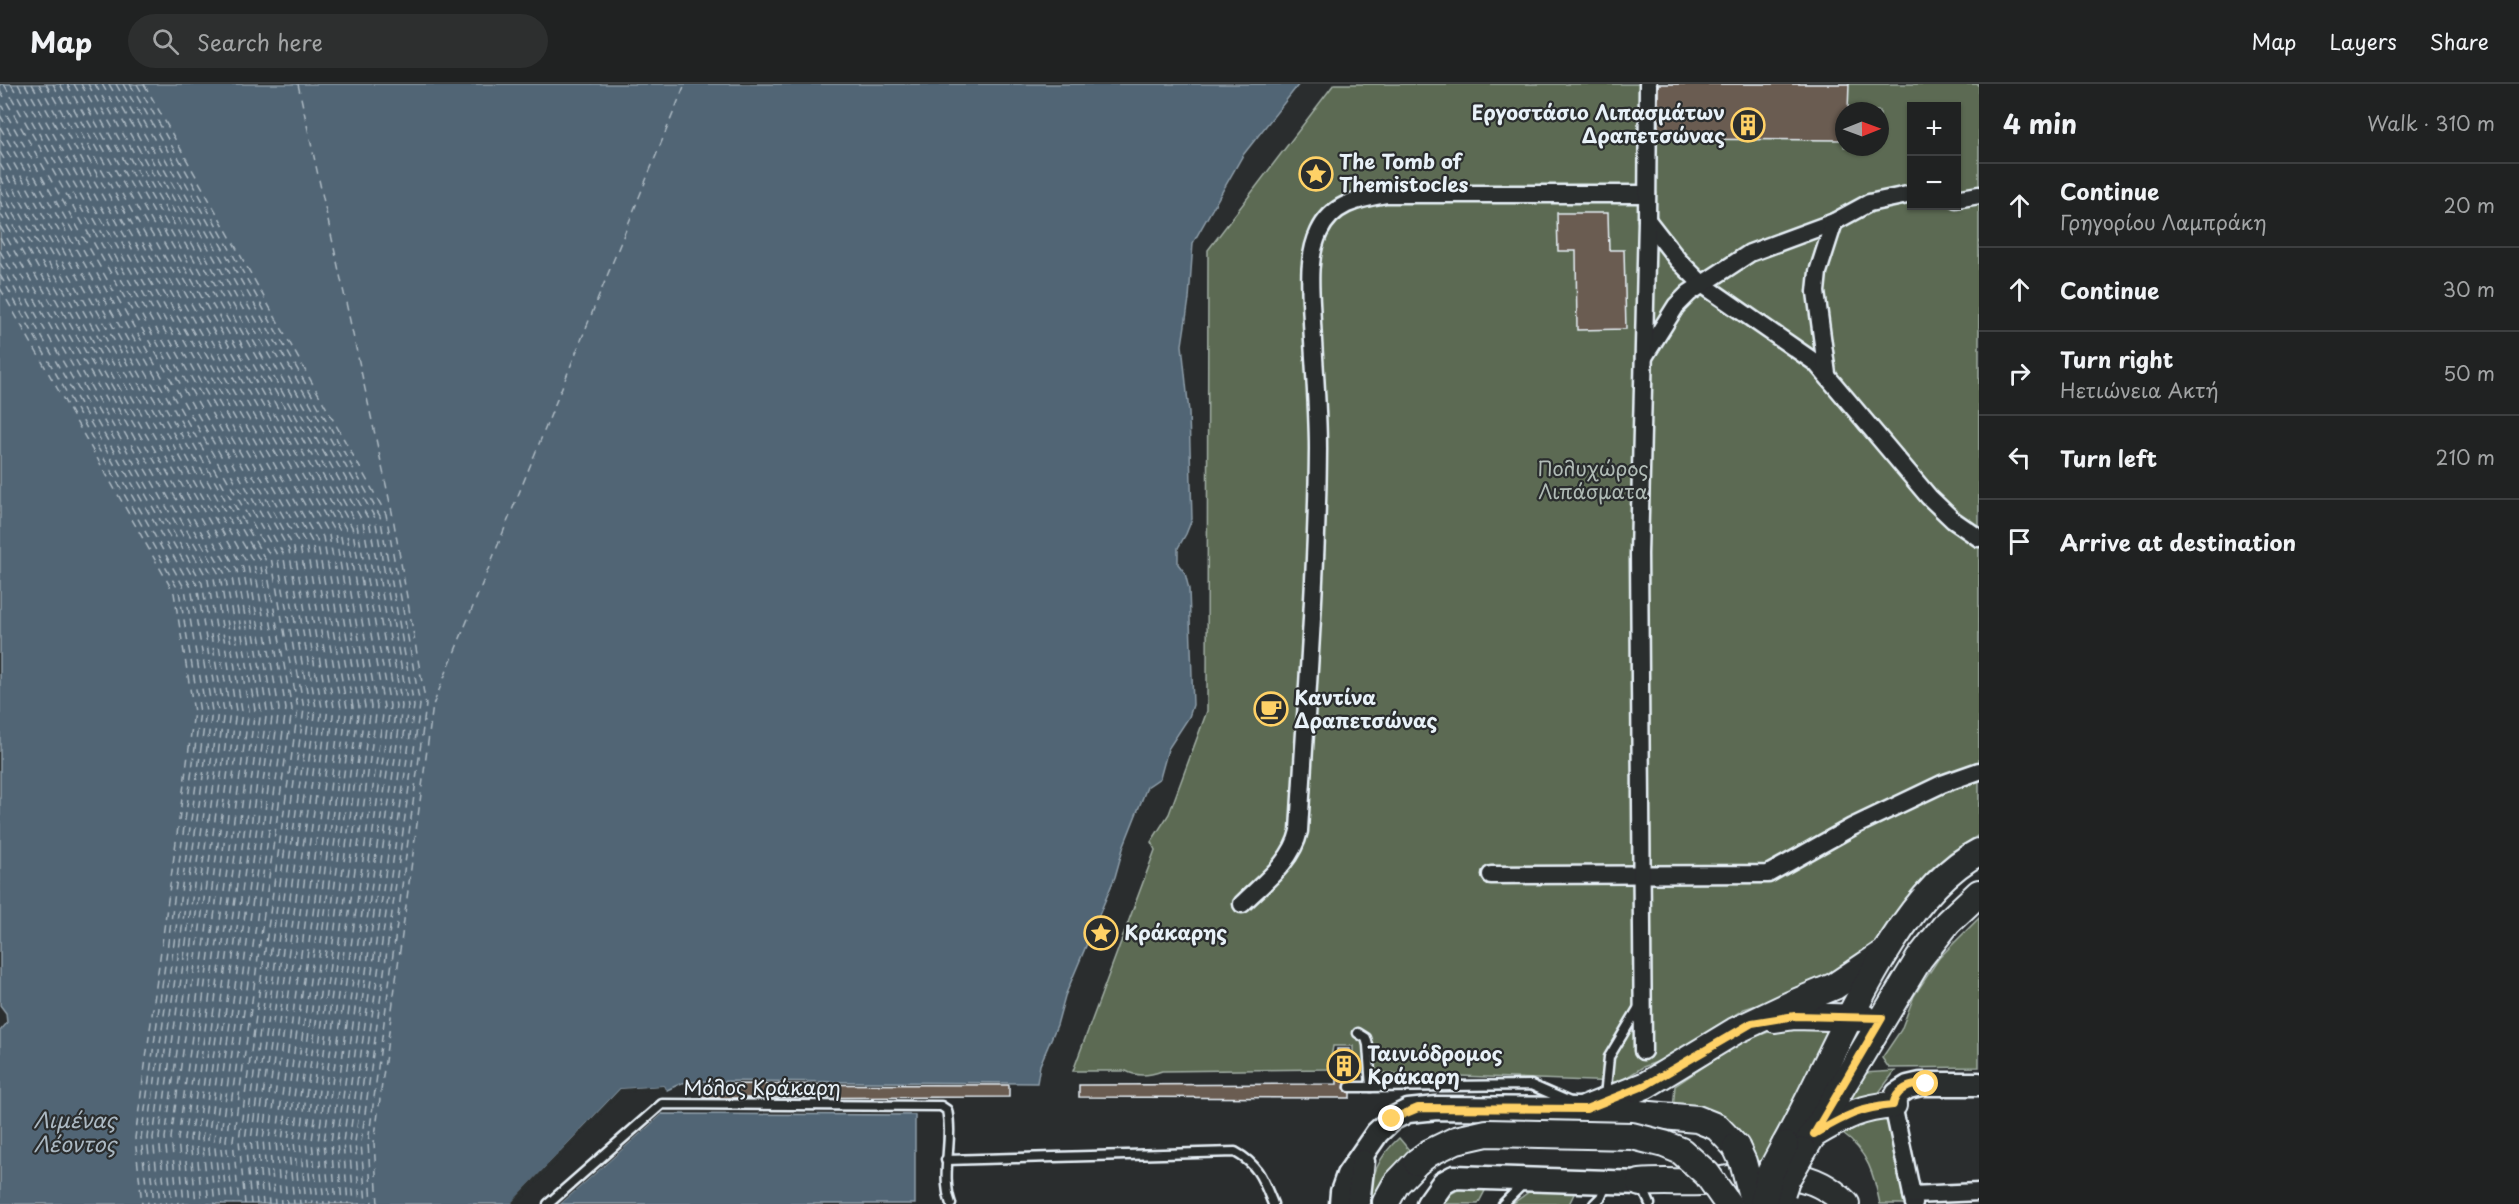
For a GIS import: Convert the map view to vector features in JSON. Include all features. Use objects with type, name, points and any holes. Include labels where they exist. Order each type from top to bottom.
[{"type":"main road","points":[[1801,1144],[1806,1109],[1850,1018],[1886,952],[1927,895],[1966,858],[1979,852]]},
{"type":"main road","points":[[1779,1204],[1801,1144],[1882,1018],[1933,939],[1966,903],[1979,894]]},
{"type":"main road","points":[[1596,1106],[1663,1076],[1752,1023],[1835,986],[1886,952]]},
{"type":"main road","points":[[1752,1023],[1795,1016],[1882,1018]]},
{"type":"main road","points":[[1763,1204],[1770,1173],[1801,1144],[1854,1112],[1870,1107],[1893,1105]]},
{"type":"main road","points":[[1596,1106],[1697,1119],[1717,1127],[1736,1147],[1743,1162],[1754,1204]]},
{"type":"main road","points":[[1386,1203],[1396,1184],[1417,1162],[1434,1150],[1456,1140],[1487,1133],[1632,1136],[1664,1144],[1688,1157],[1707,1174],[1728,1204]]},
{"type":"main road","points":[[1645,1194],[1698,1182],[1784,1174],[1816,1181],[1833,1191],[1846,1204]]},
{"type":"street","points":[[1643,1051],[1639,554],[1648,84]]},
{"type":"street","points":[[1242,904],[1287,858],[1296,845],[1299,831],[1316,535],[1318,446],[1310,280],[1318,232],[1335,209],[1348,202],[1386,194],[1647,194]]},
{"type":"street","points":[[1644,357],[1676,306],[1702,284],[1750,253],[1834,222],[1869,204],[1907,195]]},
{"type":"street","points":[[1961,198],[1979,195]]},
{"type":"street","points":[[1647,220],[1678,260],[1702,284],[1816,363],[1929,497],[1953,520],[1979,538]]},
{"type":"street","points":[[1827,374],[1816,292],[1818,272],[1834,222]]},
{"type":"street","points":[[1491,874],[1768,874],[1852,827],[1942,784],[1979,771]]},
{"type":"street","points":[[1979,1084],[1915,1085],[1897,1094],[1893,1105],[1913,1200],[1979,1192]]},
{"type":"street","points":[[1341,1204],[1342,1192],[1348,1175],[1383,1127],[1399,1115],[1418,1108],[1596,1106]]},
{"type":"street","points":[[1358,1204],[1358,1190],[1365,1154]]},
{"type":"street","points":[[1428,1204],[1443,1183],[1454,1177],[1607,1183],[1645,1194]]},
{"type":"lane","points":[[1350,1087],[1531,1085],[1596,1106],[1609,1057],[1643,1002]]},
{"type":"lane","points":[[1358,1033],[1366,1038],[1368,1045],[1371,1088]]},
{"type":"lane","name":"Μόλος Κράκαρη","points":[[548,1204],[662,1104],[941,1106],[947,1110],[949,1117],[946,1160]]},
{"type":"lane","points":[[951,1204],[946,1160],[1235,1152],[1251,1160],[1260,1173],[1273,1204]]},
{"type":"lane","points":[[1503,1204],[1526,1180]]},
{"type":"lane","points":[[1594,1204],[1607,1183]]},
{"type":"green space","name":"Πολυχώρος Λιπάσματα","points":[[1334,84],[1979,84],[1979,835],[1951,852],[1930,870],[1910,893],[1875,946],[1862,960],[1792,994],[1744,1009],[1665,1059],[1643,1067],[1619,1082],[1353,1072],[1353,1046],[1333,1046],[1329,1069],[1162,1071],[1144,1075],[1126,1071],[1073,1071],[1155,850],[1151,842],[1169,814],[1207,711],[1208,250]]},
{"type":"green space","points":[[1979,918],[1979,1067],[1889,1068],[1882,1058],[1901,1030],[1914,996],[1939,958]]},
{"type":"green space","points":[[1802,1029],[1835,1032],[1756,1188],[1752,1163],[1673,1110],[1675,1086],[1741,1042],[1774,1030]]},
{"type":"green space","points":[[1895,1071],[1880,1091],[1880,1099],[1863,1097],[1846,1102],[1863,1073]]},
{"type":"green space","points":[[1876,1118],[1886,1121],[1891,1129],[1908,1204],[1880,1204],[1869,1165],[1858,1148],[1843,1134],[1851,1128]]},
{"type":"green space","points":[[1399,1138],[1410,1151],[1392,1171],[1372,1203],[1372,1185],[1377,1168],[1386,1152]]},
{"type":"green space","points":[[1465,1186],[1487,1187],[1478,1204],[1439,1204],[1445,1197]]},
{"type":"green space","points":[[1533,1189],[1575,1192],[1569,1204],[1512,1204]]},
{"type":"water","name":"Λιμένας Λέοντος","points":[[0,84],[1299,84],[1243,155],[1193,243],[1189,299],[1182,345],[1189,412],[1192,519],[1178,548],[1178,564],[1185,573],[1189,589],[1193,705],[1189,717],[1168,749],[1160,778],[1147,787],[1124,845],[1115,877],[1065,996],[1057,1025],[1040,1065],[1037,1083],[701,1081],[682,1083],[667,1090],[663,1086],[620,1089],[513,1204],[0,1204],[0,1031],[7,1023],[6,1013],[0,1005]]},
{"type":"water","points":[[662,1114],[915,1115],[915,1204],[560,1204]]},
{"type":"pier","points":[[663,1086],[667,1090],[664,1092],[662,1089],[621,1092],[516,1204],[513,1204],[512,1202],[620,1089]]},
{"type":"pier","points":[[660,1111],[662,1114],[560,1204],[557,1204]]},
{"type":"building","name":"Εργοστάσιο Λιπασμάτων Δραπετσώνας","points":[[1658,84],[1849,84],[1848,102],[1835,102],[1835,140],[1658,139]]},
{"type":"building","points":[[1557,213],[1608,213],[1609,250],[1624,250],[1626,329],[1577,330],[1576,251],[1558,251]]},
{"type":"building","points":[[1337,1049],[1350,1049],[1350,1081],[1345,1083],[1344,1088],[1350,1093],[1350,1098],[1079,1097],[1079,1085],[1337,1084]]},
{"type":"building","points":[[704,1084],[1009,1085],[1009,1097],[704,1098],[699,1091]]},
{"type":"ferry route","points":[[4,84],[271,557],[298,709],[239,1140],[245,1204]]},
{"type":"ferry route","points":[[11,84],[277,555],[304,709],[245,1140],[251,1204]]},
{"type":"ferry route","points":[[18,84],[283,553],[310,709],[251,1140],[257,1204]]},
{"type":"ferry route","points":[[25,84],[289,550],[316,708],[257,1140],[263,1204]]},
{"type":"ferry route","points":[[32,84],[294,548],[322,708],[263,1140],[269,1204]]},
{"type":"ferry route","points":[[39,84],[300,546],[328,708],[269,1140],[275,1204]]},
{"type":"ferry route","points":[[46,84],[306,544],[334,708],[276,1141],[281,1204]]},
{"type":"ferry route","points":[[53,84],[312,542],[341,708],[282,1141],[287,1204]]},
{"type":"ferry route","points":[[60,84],[317,540],[347,708],[288,1141],[294,1204]]},
{"type":"ferry route","points":[[67,84],[323,537],[353,707],[294,1141],[300,1204]]},
{"type":"ferry route","points":[[74,84],[329,535],[359,707],[300,1141],[306,1204]]},
{"type":"ferry route","points":[[81,84],[335,533],[365,707],[306,1141],[312,1204]]},
{"type":"ferry route","points":[[88,84],[340,531],[371,707],[312,1141],[318,1204]]},
{"type":"ferry route","points":[[95,84],[346,529],[377,707],[318,1142],[324,1204]]},
{"type":"ferry route","points":[[102,84],[352,527],[384,707],[324,1142],[330,1204]]},
{"type":"ferry route","points":[[109,84],[357,525],[390,706],[331,1142],[336,1204]]},
{"type":"ferry route","points":[[116,84],[363,522],[396,706],[337,1142],[342,1204]]},
{"type":"ferry route","points":[[123,84],[369,520],[402,706],[343,1142],[348,1204]]},
{"type":"ferry route","points":[[130,84],[375,518],[408,706],[349,1142],[354,1204]]},
{"type":"ferry route","points":[[137,84],[380,516],[414,706],[355,1142],[360,1204]]},
{"type":"ferry route","points":[[144,84],[386,514],[420,705],[361,1143],[366,1204]]},
{"type":"ferry route","points":[[298,84],[392,512],[426,705],[368,1143],[372,1204]]},
{"type":"ferry route","points":[[378,1204],[374,1143],[433,705],[685,84]]},
{"type":"ferry route","points":[[0,90],[265,559],[292,709],[233,1140],[239,1204]]},
{"type":"ferry route","points":[[0,103],[260,561],[286,709],[226,1140],[233,1204]]},
{"type":"ferry route","points":[[0,115],[254,563],[279,709],[220,1140],[227,1204]]},
{"type":"ferry route","points":[[0,127],[248,565],[273,710],[214,1139],[221,1204]]},
{"type":"ferry route","points":[[0,139],[243,568],[267,710],[208,1139],[215,1204]]},
{"type":"ferry route","points":[[0,152],[237,570],[261,710],[202,1139],[209,1204]]},
{"type":"ferry route","points":[[0,164],[231,572],[255,710],[196,1139],[202,1204]]},
{"type":"ferry route","points":[[0,177],[225,574],[249,710],[190,1139],[196,1204]]},
{"type":"ferry route","points":[[0,189],[220,576],[242,711],[184,1139],[190,1204]]},
{"type":"ferry route","points":[[0,201],[214,578],[236,711],[178,1139],[184,1204]]},
{"type":"ferry route","points":[[0,213],[208,580],[230,711],[171,1138],[178,1204]]},
{"type":"ferry route","points":[[0,226],[202,583],[224,711],[165,1138],[172,1204]]},
{"type":"ferry route","points":[[0,238],[197,585],[218,711],[159,1138],[166,1204]]},
{"type":"ferry route","points":[[0,251],[191,587],[212,711],[153,1138],[160,1204]]},
{"type":"ferry route","points":[[0,263],[185,589],[206,712],[147,1138],[154,1204]]},
{"type":"ferry route","points":[[0,275],[179,591],[200,712],[141,1138],[148,1204]]},
{"type":"ferry route","points":[[0,288],[174,593],[194,712],[135,1138],[142,1204]]},
{"type":"place","name":"Εργοστάσιο Λιπασμάτων Δραπετσώνας","points":[[1748,125]]},
{"type":"place","name":"The Tomb of Themistocles","points":[[1316,174]]},
{"type":"place","name":"Καντίνα Δραπετσώνας","points":[[1271,709]]},
{"type":"place","name":"Κράκαρης","points":[[1101,933]]},
{"type":"place","name":"Ταινιόδρομος Κράκαρη","points":[[1344,1066]]},
{"type":"route","points":[[1392,1119],[1418,1108],[1586,1109],[1646,1085],[1752,1023],[1795,1016],[1882,1018],[1814,1134],[1854,1112],[1870,1107],[1893,1105],[1897,1094],[1903,1089],[1926,1084]]}]
